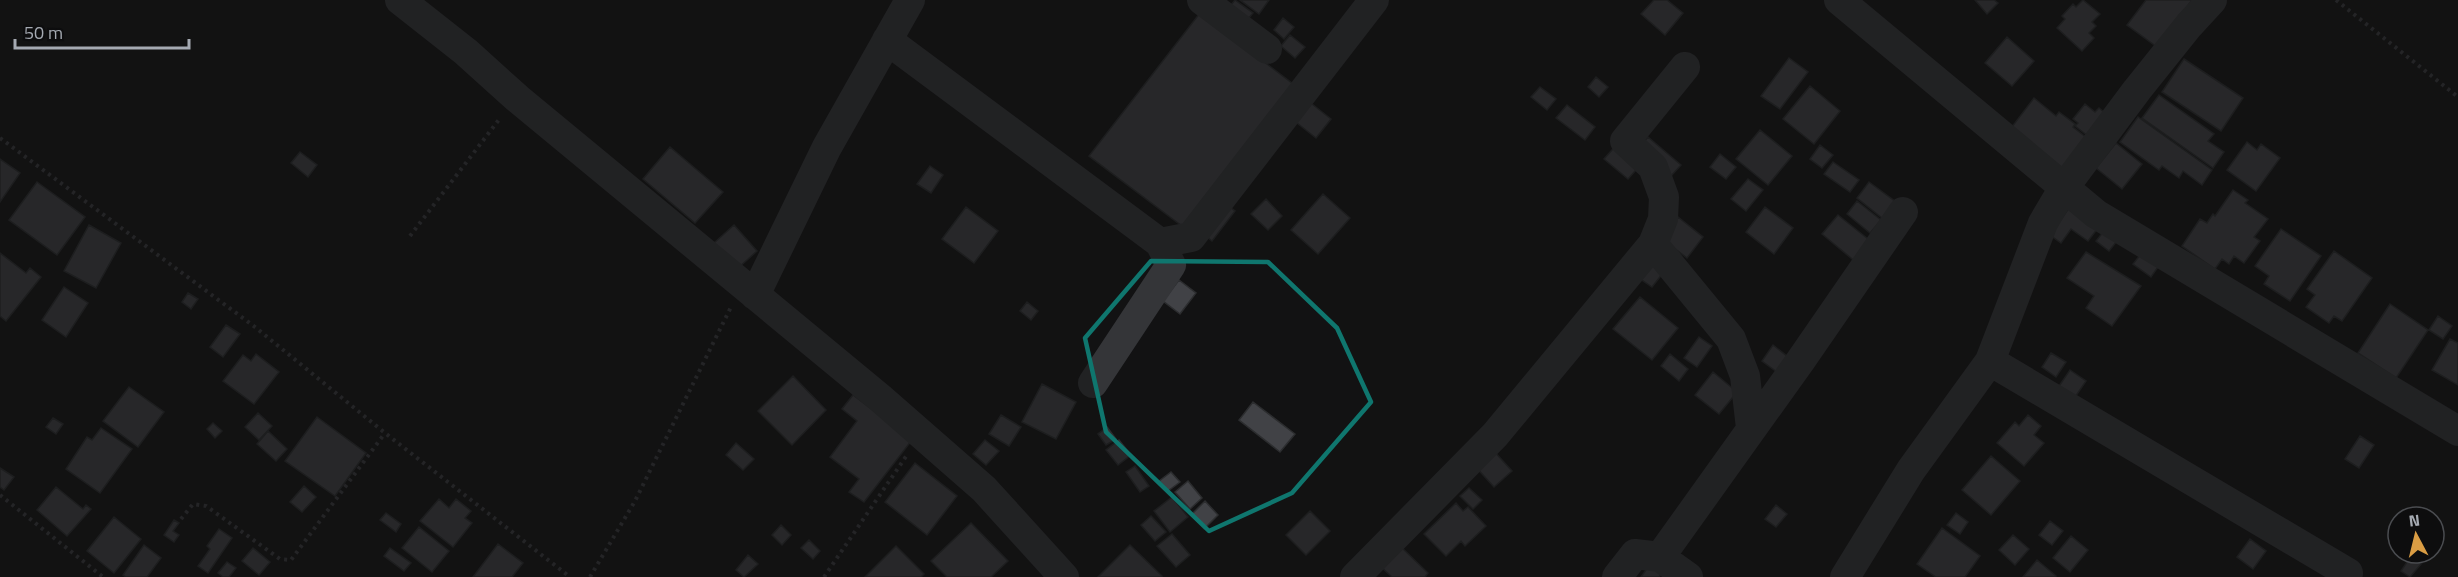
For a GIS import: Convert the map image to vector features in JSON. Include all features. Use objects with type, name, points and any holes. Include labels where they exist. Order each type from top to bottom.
[{"type":"street","points":[[400,0],[466,52],[516,98],[880,398],[984,489],[1064,577]]},
{"type":"street","points":[[748,290],[910,0]]},
{"type":"street","points":[[1202,0],[1267,49]]},
{"type":"street","points":[[1160,243],[1191,237],[1374,0]]},
{"type":"street","points":[[1839,0],[2063,189],[2096,214],[2458,431]]},
{"type":"street","points":[[1845,577],[1911,470],[1989,361],[2043,223],[2063,189],[2167,52],[2212,0]]},
{"type":"street","points":[[887,40],[1160,243],[1171,265],[1093,383]]},
{"type":"street","points":[[1355,577],[1495,435],[1653,244],[1663,219],[1664,197],[1653,167],[1624,141],[1685,67]]},
{"type":"street","points":[[1660,557],[1903,212]]},
{"type":"street","points":[[1653,244],[1731,339],[1745,376],[1751,428]]},
{"type":"street","points":[[1989,361],[2348,573]]},
{"type":"street","points":[[1617,577],[1635,554],[1660,557],[1688,577]]},
{"type":"path","points":[[2336,0],[2458,97]]},
{"type":"path","points":[[410,236],[516,98]]},
{"type":"path","points":[[0,138],[255,327],[385,433],[570,577]]},
{"type":"path","points":[[590,577],[635,501],[748,290]]},
{"type":"path","points":[[181,519],[193,504],[206,506],[279,559],[291,560],[385,433]]},
{"type":"path","points":[[824,577],[921,435]]},
{"type":"path","points":[[0,495],[103,577]]},
{"type":"highlighted area","points":[[1151,261],[1268,262],[1337,328],[1371,402],[1292,493],[1209,531],[1106,432],[1085,338]]},
{"type":"building","points":[[1235,0],[1253,13],[1244,24],[1227,10]]},
{"type":"building","points":[[1240,0],[1269,0],[1259,14]]},
{"type":"building","points":[[1654,0],[1667,0],[1683,13],[1665,35],[1641,14]]},
{"type":"building","points":[[1975,0],[1994,0],[1998,3],[1987,14]]},
{"type":"building","points":[[2083,0],[2100,14],[2092,22],[2096,26],[2089,33],[2094,38],[2082,51],[2057,28],[2065,19],[2062,16],[2073,4],[2076,7]]},
{"type":"building","points":[[2146,0],[2192,0],[2157,47],[2127,25]]},
{"type":"building","points":[[1200,13],[1301,90],[1190,232],[1089,156]]},
{"type":"building","points":[[1283,18],[1294,27],[1284,39],[1274,30]]},
{"type":"building","points":[[1290,35],[1305,47],[1295,58],[1281,46]]},
{"type":"building","points":[[2007,37],[2034,61],[2012,86],[1985,63]]},
{"type":"building","points":[[1789,58],[1808,72],[1780,109],[1761,96]]},
{"type":"building","points":[[2184,59],[2243,98],[2221,131],[2162,92]]},
{"type":"building","points":[[1596,77],[1608,87],[1599,97],[1588,87]]},
{"type":"building","points":[[1810,86],[1840,111],[1814,144],[1783,119]]},
{"type":"building","points":[[1540,87],[1556,99],[1547,110],[1531,97]]},
{"type":"building","points":[[2159,95],[2214,134],[2208,141],[2224,152],[2213,168],[2142,118]]},
{"type":"building","points":[[2034,98],[2056,116],[2059,112],[2075,124],[2073,127],[2087,138],[2060,172],[2008,132]]},
{"type":"building","points":[[1307,100],[1331,119],[1316,138],[1292,119]]},
{"type":"building","points":[[2085,104],[2095,112],[2099,108],[2106,114],[2088,136],[2075,126],[2078,123],[2073,119]]},
{"type":"building","points":[[1567,105],[1595,127],[1585,140],[1556,118]]},
{"type":"building","points":[[2138,117],[2212,170],[2202,185],[2183,171],[2179,178],[2162,166],[2159,170],[2120,142]]},
{"type":"building","points":[[1760,130],[1792,156],[1768,185],[1736,159]]},
{"type":"building","points":[[1648,137],[1681,165],[1671,176],[1638,149]]},
{"type":"building","points":[[1620,141],[1643,162],[1628,179],[1604,159]]},
{"type":"building","points":[[2247,142],[2257,150],[2261,144],[2280,158],[2256,191],[2227,170]]},
{"type":"building","points":[[2116,143],[2142,164],[2122,189],[2096,168]]},
{"type":"building","points":[[1820,145],[1833,155],[1822,168],[1810,159]]},
{"type":"building","points":[[670,147],[723,192],[695,223],[643,179]]},
{"type":"building","points":[[300,152],[317,165],[308,177],[291,163]]},
{"type":"building","points":[[1720,154],[1736,167],[1726,179],[1710,167]]},
{"type":"building","points":[[0,159],[20,173],[0,202]]},
{"type":"building","points":[[1833,162],[1859,180],[1850,192],[1824,174]]},
{"type":"building","points":[[930,166],[943,175],[931,193],[917,184]]},
{"type":"building","points":[[1748,179],[1763,190],[1746,211],[1731,199]]},
{"type":"building","points":[[37,182],[85,217],[57,255],[9,220]]},
{"type":"building","points":[[1869,182],[1900,205],[1887,222],[1857,198]]},
{"type":"building","points":[[2233,190],[2248,200],[2245,203],[2268,219],[2254,237],[2260,241],[2244,263],[2234,256],[2229,264],[2222,259],[2215,269],[2182,246],[2200,219],[2207,223],[2213,214],[2215,216]]},
{"type":"building","points":[[1323,194],[1350,218],[1318,254],[1291,230]]},
{"type":"building","points":[[1266,199],[1282,216],[1268,230],[1251,214]]},
{"type":"building","points":[[1857,201],[1881,220],[1870,233],[1847,214]]},
{"type":"building","points":[[1224,203],[1235,211],[1212,241],[1201,232]]},
{"type":"building","points":[[966,207],[998,231],[974,263],[942,239]]},
{"type":"building","points":[[1765,207],[1793,228],[1774,254],[1746,232]]},
{"type":"building","points":[[2069,208],[2098,228],[2088,241],[2071,229],[2061,243],[2050,235]]},
{"type":"building","points":[[1838,215],[1873,243],[1857,263],[1822,234]]},
{"type":"building","points":[[1678,217],[1703,237],[1687,258],[1661,238]]},
{"type":"building","points":[[89,225],[121,243],[96,288],[64,271]]},
{"type":"building","points":[[734,225],[757,251],[737,269],[714,243]]},
{"type":"building","points":[[2281,229],[2321,256],[2290,301],[2264,284],[2269,276],[2255,266]]},
{"type":"building","points":[[2104,231],[2117,241],[2109,251],[2096,241]]},
{"type":"building","points":[[2334,251],[2372,278],[2342,321],[2334,316],[2329,323],[2306,307],[2315,295],[2307,289]]},
{"type":"building","points":[[2086,252],[2141,286],[2112,326],[2086,308],[2094,296],[2067,278]]},
{"type":"building","points":[[0,253],[26,273],[30,268],[41,277],[6,321],[0,316]]},
{"type":"building","points":[[2141,254],[2158,267],[2151,277],[2133,264]]},
{"type":"building","points":[[1651,263],[1663,273],[1652,287],[1639,278]]},
{"type":"building","points":[[1179,280],[1196,293],[1180,314],[1163,301]]},
{"type":"building","points":[[64,287],[88,303],[66,337],[42,320]]},
{"type":"building","points":[[188,293],[198,299],[191,309],[182,302]]},
{"type":"building","points":[[1640,297],[1678,328],[1652,360],[1613,329]]},
{"type":"building","points":[[1027,302],[1038,311],[1031,320],[1020,311]]},
{"type":"building","points":[[2390,304],[2428,330],[2396,378],[2358,353]]},
{"type":"building","points":[[2438,316],[2452,326],[2443,339],[2429,330]]},
{"type":"building","points":[[226,325],[240,334],[223,357],[210,347]]},
{"type":"building","points":[[1699,337],[1712,346],[1697,367],[1684,358]]},
{"type":"building","points":[[2450,339],[2458,343],[2458,385],[2432,370]]},
{"type":"building","points":[[1773,345],[1788,357],[1777,372],[1762,361]]},
{"type":"building","points":[[2051,353],[2066,362],[2056,377],[2042,367]]},
{"type":"building","points":[[256,354],[279,372],[254,404],[223,381],[243,355],[251,361]]},
{"type":"building","points":[[1670,354],[1688,369],[1679,381],[1661,366]]},
{"type":"building","points":[[2070,370],[2086,381],[2071,403],[2055,392]]},
{"type":"building","points":[[1713,372],[1737,392],[1719,414],[1695,395]]},
{"type":"building","points":[[793,376],[826,410],[792,445],[758,411]]},
{"type":"building","points":[[1042,384],[1076,402],[1056,439],[1022,422]]},
{"type":"building","points":[[129,387],[164,412],[138,447],[103,421]]},
{"type":"building","points":[[853,395],[912,440],[864,502],[849,492],[859,479],[830,457],[857,421],[842,409]]},
{"type":"building","points":[[1253,402],[1295,434],[1280,452],[1239,420]]},
{"type":"building","points":[[258,413],[272,426],[259,440],[245,427]]},
{"type":"building","points":[[1001,415],[1021,427],[1009,446],[989,434]]},
{"type":"building","points":[[2028,415],[2041,426],[2034,435],[2044,443],[2024,466],[1997,443],[2015,422],[2019,426]]},
{"type":"building","points":[[317,417],[366,453],[335,496],[285,461]]},
{"type":"building","points":[[53,418],[63,424],[56,434],[46,427]]},
{"type":"building","points":[[213,423],[222,431],[215,438],[207,429]]},
{"type":"building","points":[[1107,427],[1116,439],[1106,445],[1098,434]]},
{"type":"building","points":[[101,428],[132,449],[100,493],[66,469],[87,437],[92,440]]},
{"type":"building","points":[[268,431],[287,449],[276,461],[257,444]]},
{"type":"building","points":[[2360,436],[2374,445],[2359,468],[2345,459]]},
{"type":"building","points":[[985,440],[999,451],[986,465],[973,454]]},
{"type":"building","points":[[1119,440],[1131,455],[1118,465],[1106,450]]},
{"type":"building","points":[[736,443],[754,459],[743,470],[726,455]]},
{"type":"building","points":[[1492,449],[1512,471],[1494,487],[1474,465]]},
{"type":"building","points":[[1991,456],[2020,481],[1991,515],[1962,490]]},
{"type":"building","points":[[915,463],[957,496],[927,535],[885,502]]},
{"type":"building","points":[[1135,466],[1149,486],[1140,492],[1126,472]]},
{"type":"building","points":[[0,468],[14,477],[4,490],[0,487]]},
{"type":"building","points":[[1171,472],[1180,482],[1168,491],[1159,481]]},
{"type":"building","points":[[1188,481],[1202,498],[1190,509],[1175,492]]},
{"type":"building","points":[[304,486],[316,497],[302,512],[290,502]]},
{"type":"building","points":[[56,487],[83,509],[86,505],[91,509],[67,536],[37,510]]},
{"type":"building","points":[[1469,488],[1482,500],[1473,509],[1460,496]]},
{"type":"building","points":[[1172,497],[1188,517],[1170,532],[1154,511]]},
{"type":"building","points":[[439,499],[449,508],[456,499],[471,511],[465,518],[472,523],[453,547],[420,521]]},
{"type":"building","points":[[1205,501],[1218,515],[1204,529],[1191,515]]},
{"type":"building","points":[[1456,503],[1463,511],[1468,507],[1486,526],[1465,546],[1461,541],[1446,556],[1424,534]]},
{"type":"building","points":[[1776,505],[1787,514],[1776,527],[1765,519]]},
{"type":"building","points":[[1310,511],[1330,531],[1306,555],[1286,535]]},
{"type":"building","points":[[386,513],[401,524],[396,532],[380,520]]},
{"type":"building","points":[[1956,513],[1968,522],[1960,534],[1947,525]]},
{"type":"building","points":[[1151,516],[1166,532],[1155,541],[1141,525]]},
{"type":"building","points":[[114,517],[141,539],[114,573],[87,551]]},
{"type":"building","points":[[174,520],[179,523],[173,531],[179,535],[174,542],[164,535]]},
{"type":"building","points":[[2050,521],[2063,531],[2052,545],[2039,535]]},
{"type":"building","points":[[971,523],[1008,561],[991,577],[947,577],[931,561]]},
{"type":"building","points":[[781,525],[791,535],[782,545],[772,535]]},
{"type":"building","points":[[419,527],[449,551],[432,572],[402,548]]},
{"type":"building","points":[[1942,528],[1980,556],[1965,577],[1936,577],[1917,564]]},
{"type":"building","points":[[219,529],[232,538],[208,573],[198,566],[210,549],[207,546]]},
{"type":"building","points":[[1172,534],[1190,555],[1176,567],[1157,546]]},
{"type":"building","points":[[2013,535],[2029,549],[2015,565],[1999,550]]},
{"type":"building","points":[[2071,536],[2088,550],[2070,572],[2053,558]]},
{"type":"building","points":[[2250,539],[2266,551],[2253,569],[2237,557]]},
{"type":"building","points":[[809,540],[820,551],[813,559],[801,548]]},
{"type":"building","points":[[498,544],[523,563],[512,577],[473,577]]},
{"type":"building","points":[[144,545],[161,558],[147,577],[126,577],[123,575]]},
{"type":"building","points":[[1130,545],[1162,577],[1098,577]]},
{"type":"building","points":[[1399,545],[1428,573],[1425,577],[1392,577],[1379,565]]},
{"type":"building","points":[[896,546],[924,574],[921,577],[865,577]]},
{"type":"building","points":[[253,548],[270,562],[259,575],[242,561]]},
{"type":"building","points":[[390,548],[411,563],[404,571],[384,556]]},
{"type":"building","points":[[748,555],[758,564],[744,577],[736,570]]},
{"type":"building","points":[[2037,560],[2056,576],[2023,577]]},
{"type":"building","points":[[227,562],[236,568],[229,577],[223,577],[218,573]]},
{"type":"building","points":[[1651,563],[1663,572],[1659,577],[1641,577]]},
{"type":"building","points":[[2405,565],[2420,565],[2410,577],[2401,571]]}]
